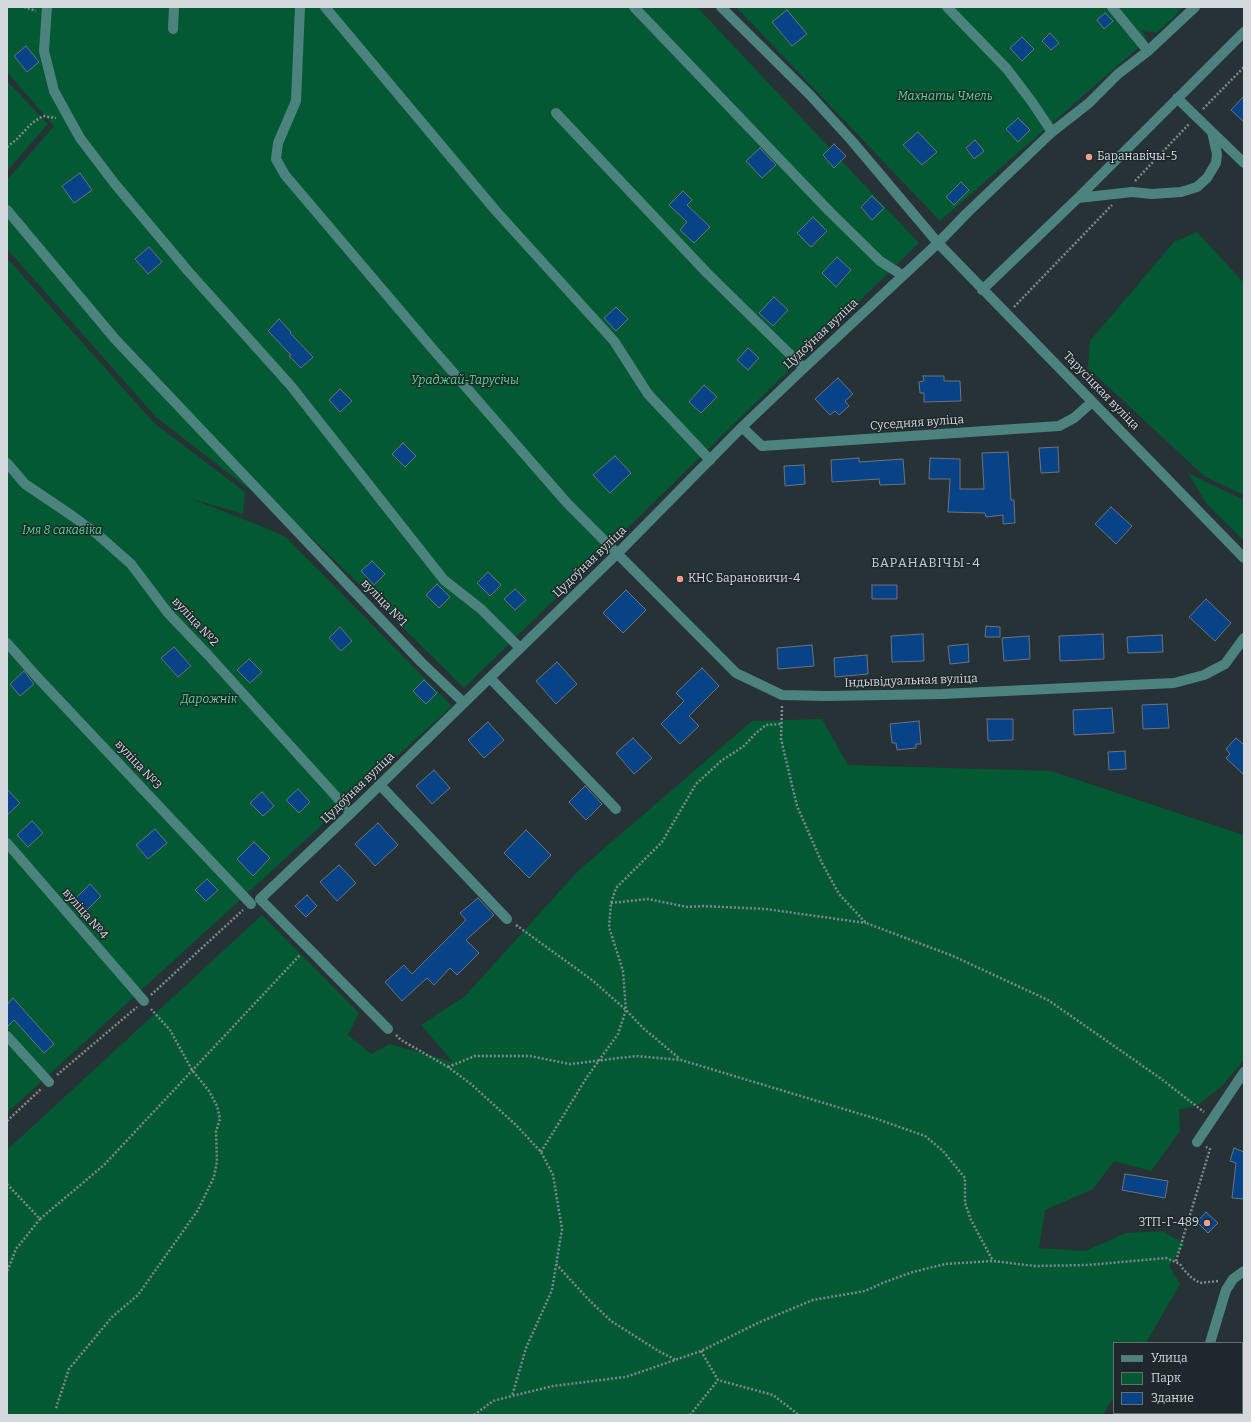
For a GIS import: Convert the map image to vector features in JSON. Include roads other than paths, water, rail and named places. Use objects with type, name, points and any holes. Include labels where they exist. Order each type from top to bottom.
[{"type":"street","points":[[47,7],[44,50],[54,91],[80,138],[115,184],[188,270],[291,386],[444,580],[481,609],[520,648]]},
{"type":"street","points":[[173,29],[174,7]]},
{"type":"street","name":"Індывідуальная вуліца","points":[[300,7],[296,101],[285,123],[278,143],[276,159],[285,175],[431,347],[562,497],[736,673],[782,696],[942,694],[1174,683],[1204,675],[1225,664],[1244,638]]},
{"type":"street","points":[[325,7],[496,211],[614,341],[648,394],[710,460]]},
{"type":"street","points":[[634,7],[830,212],[880,261],[902,275]]},
{"type":"street","name":"Тарусіцкая вуліца","points":[[721,7],[810,95],[852,141],[938,243],[982,290],[1244,558]]},
{"type":"street","points":[[946,7],[1007,70],[1032,102],[1052,132]]},
{"type":"street","points":[[1112,7],[1148,51]]},
{"type":"street","name":"Цудоўная вуліца","points":[[388,1029],[260,899],[490,678],[804,368],[938,243],[972,208],[1052,132],[1089,103],[1118,74],[1148,51],[1195,7]]},
{"type":"street","points":[[982,290],[1078,198],[1244,32]]},
{"type":"street","points":[[1177,98],[1244,163]]},
{"type":"street","points":[[556,113],[707,273],[804,368]]},
{"type":"street","points":[[1078,198],[1132,192],[1152,194],[1181,192],[1197,187],[1207,178],[1216,164],[1217,154],[1212,132]]},
{"type":"street","name":"вуліца №1","points":[[7,210],[115,339],[422,662],[464,703]]},
{"type":"street","name":"Суседняя вуліца","points":[[742,428],[762,446],[1059,426],[1074,418],[1092,402]]},
{"type":"street","name":"вуліца №2","points":[[7,463],[25,484],[97,534],[131,564],[168,614],[209,656],[351,813]]},
{"type":"street","name":"вуліца №3","points":[[7,643],[44,685],[251,904]]},
{"type":"street","points":[[490,678],[616,809]]},
{"type":"street","points":[[380,785],[507,919]]},
{"type":"street","name":"вуліца №4","points":[[7,843],[144,1001]]},
{"type":"street","points":[[7,1036],[49,1082]]},
{"type":"street","points":[[1197,1142],[1244,1072]]},
{"type":"street","points":[[1210,1342],[1226,1290],[1233,1279],[1244,1271]]},
{"type":"place","name":"Баранавічы-5","points":[[1089,157]]},
{"type":"place","name":"КНС Барановичи-4","points":[[680,579]]},
{"type":"place","name":"ЗТП-Г-489","points":[[1207,1223]]},
{"type":"district","name":"БАРАНАВІЧЫ-4","points":[[926,563]]},
{"type":"park label","name":"Махнаты Чмель","points":[[945,97]]},
{"type":"park label","name":"Ураджай-Тарусічы","points":[[465,381]]},
{"type":"park label","name":"Імя 8 сакавіка","points":[[62,531]]},
{"type":"park label","name":"Дарожнік","points":[[209,700]]}]
